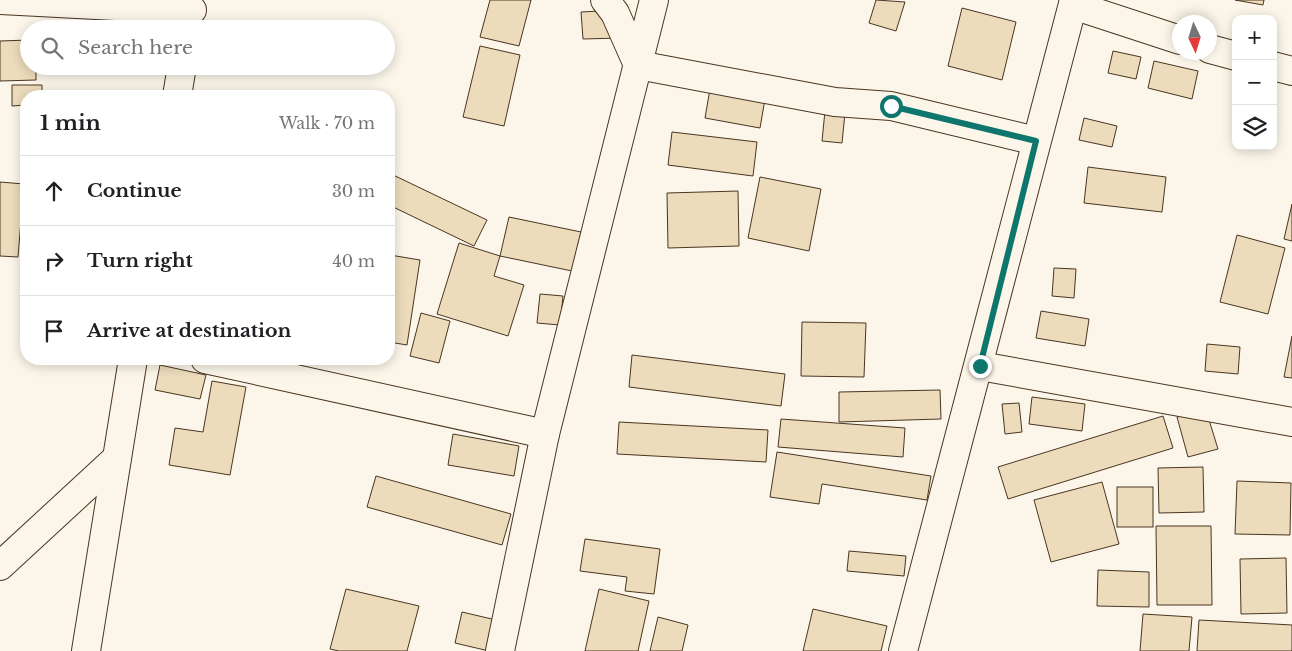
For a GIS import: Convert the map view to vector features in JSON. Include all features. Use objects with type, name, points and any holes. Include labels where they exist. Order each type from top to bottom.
[{"type":"street","points":[[0,0],[191,13]]},
{"type":"street","points":[[605,0],[615,12],[638,65]]},
{"type":"street","points":[[500,651],[545,434],[654,0]]},
{"type":"street","points":[[903,651],[980,366],[1036,141],[1074,3],[1172,37]]},
{"type":"street","points":[[1217,50],[1232,55]]},
{"type":"street","points":[[638,65],[834,102],[891,106],[1036,141]]},
{"type":"street","points":[[1277,67],[1292,71]]},
{"type":"street","points":[[178,90],[180,75]]},
{"type":"street","points":[[86,651],[132,365]]},
{"type":"street","points":[[232,365],[545,434]]},
{"type":"street","points":[[980,366],[1292,422]]},
{"type":"street","points":[[0,566],[117,458]]},
{"type":"building","points":[[490,0],[531,0],[519,46],[480,37]]},
{"type":"building","points":[[876,0],[905,2],[896,31],[869,23]]},
{"type":"building","points":[[1235,0],[1264,0],[1263,5]]},
{"type":"building","points":[[962,8],[1016,22],[1002,80],[948,66]]},
{"type":"building","points":[[619,10],[620,38],[583,39],[581,12]]},
{"type":"building","points":[[20,40],[20,75],[36,75],[36,80],[0,81],[0,41]]},
{"type":"building","points":[[480,46],[520,55],[504,126],[463,117]]},
{"type":"building","points":[[1113,51],[1141,57],[1136,79],[1108,73]]},
{"type":"building","points":[[1154,61],[1198,71],[1192,99],[1148,88]]},
{"type":"building","points":[[12,85],[42,85],[42,90],[20,90],[20,105],[12,106]]},
{"type":"building","points":[[710,89],[765,99],[760,128],[705,118]]},
{"type":"building","points":[[825,111],[845,113],[842,143],[822,141]]},
{"type":"building","points":[[1084,118],[1117,126],[1112,147],[1079,140]]},
{"type":"building","points":[[672,132],[757,142],[753,176],[668,165]]},
{"type":"building","points":[[1088,167],[1166,177],[1162,212],[1084,203]]},
{"type":"building","points":[[395,176],[487,220],[474,246],[395,208]]},
{"type":"building","points":[[760,177],[821,189],[809,251],[748,238]]},
{"type":"building","points":[[0,182],[20,184],[18,257],[0,256]]},
{"type":"building","points":[[738,191],[739,246],[668,248],[667,193]]},
{"type":"building","points":[[1292,204],[1292,241],[1284,239]]},
{"type":"building","points":[[509,217],[581,232],[572,271],[500,256]]},
{"type":"building","points":[[1237,235],[1285,248],[1268,314],[1220,302]]},
{"type":"building","points":[[459,243],[500,256],[494,276],[524,285],[508,336],[437,314]]},
{"type":"building","points":[[395,256],[420,260],[407,345],[395,343]]},
{"type":"building","points":[[1054,268],[1076,269],[1074,298],[1052,296]]},
{"type":"building","points":[[540,294],[563,296],[560,325],[537,323]]},
{"type":"building","points":[[1041,311],[1089,319],[1085,346],[1036,338]]},
{"type":"building","points":[[421,313],[450,321],[439,363],[410,356]]},
{"type":"building","points":[[802,322],[866,323],[864,377],[801,376]]},
{"type":"building","points":[[1292,336],[1292,378],[1284,377]]},
{"type":"building","points":[[1207,344],[1240,347],[1238,374],[1205,371]]},
{"type":"building","points":[[632,355],[785,374],[781,406],[629,387]]},
{"type":"building","points":[[160,365],[206,375],[200,399],[155,390]]},
{"type":"building","points":[[212,381],[246,387],[230,475],[169,465],[175,428],[203,432]]},
{"type":"building","points":[[940,390],[941,419],[839,422],[839,392]]},
{"type":"building","points":[[1032,397],[1085,404],[1082,431],[1029,424]]},
{"type":"building","points":[[1019,403],[1022,432],[1005,434],[1002,404]]},
{"type":"building","points":[[1206,410],[1218,449],[1188,457],[1177,417]]},
{"type":"building","points":[[1163,416],[1173,448],[1008,499],[998,467]]},
{"type":"building","points":[[781,419],[905,428],[903,457],[778,447]]},
{"type":"building","points":[[619,422],[768,430],[766,462],[617,454]]},
{"type":"building","points":[[453,434],[519,446],[514,476],[448,465]]},
{"type":"building","points":[[777,452],[931,476],[927,500],[822,484],[819,504],[770,497]]},
{"type":"building","points":[[1203,467],[1204,512],[1159,513],[1158,468]]},
{"type":"building","points":[[376,476],[511,514],[502,545],[367,507]]},
{"type":"building","points":[[1237,481],[1291,483],[1290,535],[1235,534]]},
{"type":"building","points":[[1102,482],[1119,544],[1051,562],[1034,500]]},
{"type":"building","points":[[1117,487],[1153,487],[1153,527],[1117,527]]},
{"type":"building","points":[[1156,526],[1211,526],[1212,605],[1157,605]]},
{"type":"building","points":[[585,539],[660,549],[654,594],[625,591],[627,577],[580,571]]},
{"type":"building","points":[[849,551],[906,556],[904,576],[847,571]]},
{"type":"building","points":[[1286,558],[1287,613],[1241,614],[1240,559]]},
{"type":"building","points":[[1098,570],[1149,572],[1149,607],[1097,606]]},
{"type":"building","points":[[346,589],[419,606],[407,651],[339,651],[330,649]]},
{"type":"building","points":[[599,589],[649,601],[638,651],[585,651]]},
{"type":"building","points":[[813,609],[887,626],[881,651],[803,651]]},
{"type":"building","points":[[462,612],[496,620],[489,651],[455,643]]},
{"type":"building","points":[[1143,614],[1192,617],[1189,651],[1140,651]]},
{"type":"building","points":[[658,617],[688,625],[682,651],[650,651]]},
{"type":"building","points":[[1199,620],[1292,625],[1292,651],[1197,651]]},
{"type":"route","points":[[891,106],[1036,141],[980,366]]}]
